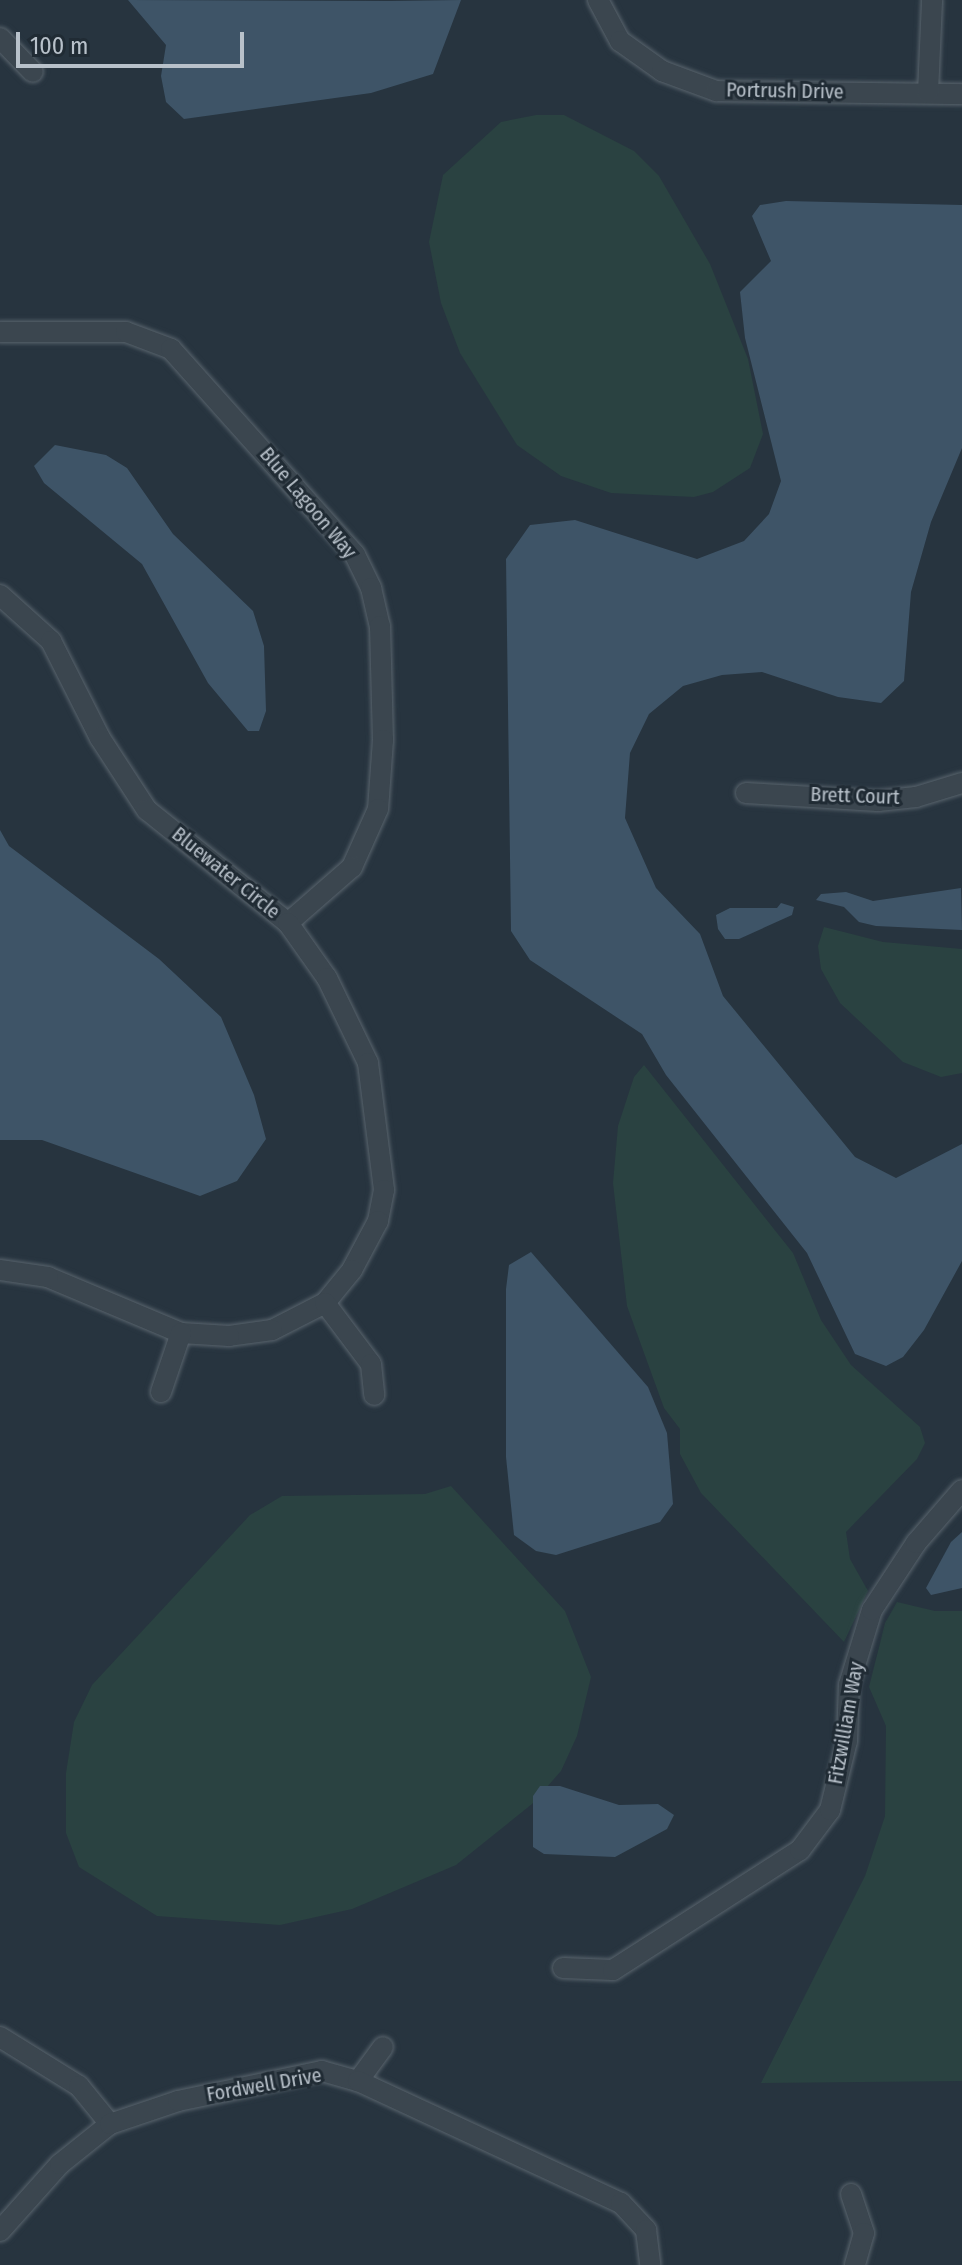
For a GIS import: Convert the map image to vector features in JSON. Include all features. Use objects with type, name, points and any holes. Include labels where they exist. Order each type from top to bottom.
[{"type":"street","name":"Portrush Drive","points":[[598,0],[620,41],[662,71],[716,91],[962,94]]},
{"type":"street","points":[[928,93],[932,0]]},
{"type":"street","points":[[0,38],[33,72]]},
{"type":"street","name":"Blue Lagoon Way","points":[[0,332],[126,332],[171,349],[355,555],[371,588],[380,626],[383,740],[378,809],[352,867],[288,923]]},
{"type":"street","name":"Bluewater Circle","points":[[0,595],[51,641],[100,738],[147,810],[288,923],[353,1024],[368,1063],[384,1156],[378,1221],[352,1270],[325,1303],[272,1330],[229,1336],[181,1333],[48,1277],[0,1270]]},
{"type":"street","name":"Brett Court","points":[[746,793],[878,801],[916,797],[962,783]]},
{"type":"street","points":[[325,1303],[371,1364],[374,1395]]},
{"type":"street","points":[[161,1392],[181,1333]]},
{"type":"street","name":"Fitzwilliam Way","points":[[563,1968],[613,1970],[800,1850],[830,1810],[847,1741],[849,1685],[872,1610],[916,1543],[962,1490]]},
{"type":"street","points":[[0,2037],[79,2086],[110,2124]]},
{"type":"street","points":[[358,2081],[383,2047]]},
{"type":"street","name":"Fordwell Drive","points":[[0,2231],[60,2164],[110,2124],[178,2101],[322,2071],[358,2081],[621,2203],[646,2230],[650,2265]]},
{"type":"street","points":[[851,2194],[864,2233],[855,2265]]},
{"type":"green space","points":[[536,115],[564,115],[634,151],[659,176],[710,264],[748,359],[763,434],[750,468],[713,492],[694,497],[611,493],[561,476],[517,445],[460,353],[441,303],[429,242],[443,175],[501,122]]},
{"type":"green space","points":[[824,927],[883,942],[962,949],[962,1073],[941,1077],[903,1062],[840,1003],[821,969],[818,946]]},
{"type":"green space","points":[[644,1065],[793,1253],[821,1320],[851,1365],[920,1427],[925,1443],[917,1459],[846,1532],[850,1559],[868,1591],[844,1642],[701,1493],[680,1454],[680,1429],[664,1408],[627,1306],[613,1183],[618,1126],[634,1077]]},
{"type":"green space","points":[[451,1486],[565,1611],[591,1677],[577,1736],[561,1771],[532,1804],[456,1865],[352,1909],[280,1925],[157,1916],[79,1867],[66,1833],[66,1773],[74,1722],[92,1685],[250,1515],[282,1496],[425,1494]]},
{"type":"green space","points":[[897,1602],[935,1611],[962,1611],[962,2081],[761,2083],[865,1876],[885,1816],[886,1726],[869,1687],[885,1623]]},
{"type":"water","points":[[128,0],[461,0],[433,74],[371,93],[184,119],[166,102],[161,76],[166,45]]},
{"type":"water","points":[[786,201],[962,205],[962,448],[931,522],[911,592],[904,681],[881,703],[838,697],[762,672],[722,675],[683,686],[649,714],[630,753],[625,818],[656,888],[700,934],[723,996],[855,1157],[896,1178],[962,1144],[962,1261],[924,1330],[903,1357],[886,1366],[855,1354],[807,1253],[666,1075],[642,1034],[530,960],[511,931],[506,559],[530,525],[575,520],[697,559],[744,541],[769,514],[781,481],[745,338],[740,292],[771,261],[752,216],[760,205]]},
{"type":"water","points":[[55,445],[106,455],[127,468],[173,534],[253,611],[264,646],[266,711],[259,731],[248,731],[208,683],[142,564],[44,483],[34,466]]},
{"type":"water","points":[[0,830],[9,846],[159,959],[221,1017],[254,1095],[266,1139],[237,1181],[200,1196],[42,1140],[0,1140]]},
{"type":"water","points":[[961,888],[962,930],[876,926],[859,922],[844,907],[816,900],[821,894],[846,892],[873,901]]},
{"type":"water","points":[[781,903],[794,907],[792,915],[739,939],[725,939],[718,929],[716,915],[730,908],[777,908]]},
{"type":"water","points":[[531,1252],[648,1387],[667,1433],[673,1504],[660,1522],[556,1555],[536,1551],[514,1535],[506,1457],[506,1289],[509,1265]]},
{"type":"water","points":[[962,1532],[962,1588],[931,1595],[926,1588],[951,1542]]},
{"type":"water","points":[[540,1786],[560,1786],[619,1805],[658,1804],[674,1815],[667,1829],[615,1857],[544,1854],[533,1847],[533,1796]]}]
